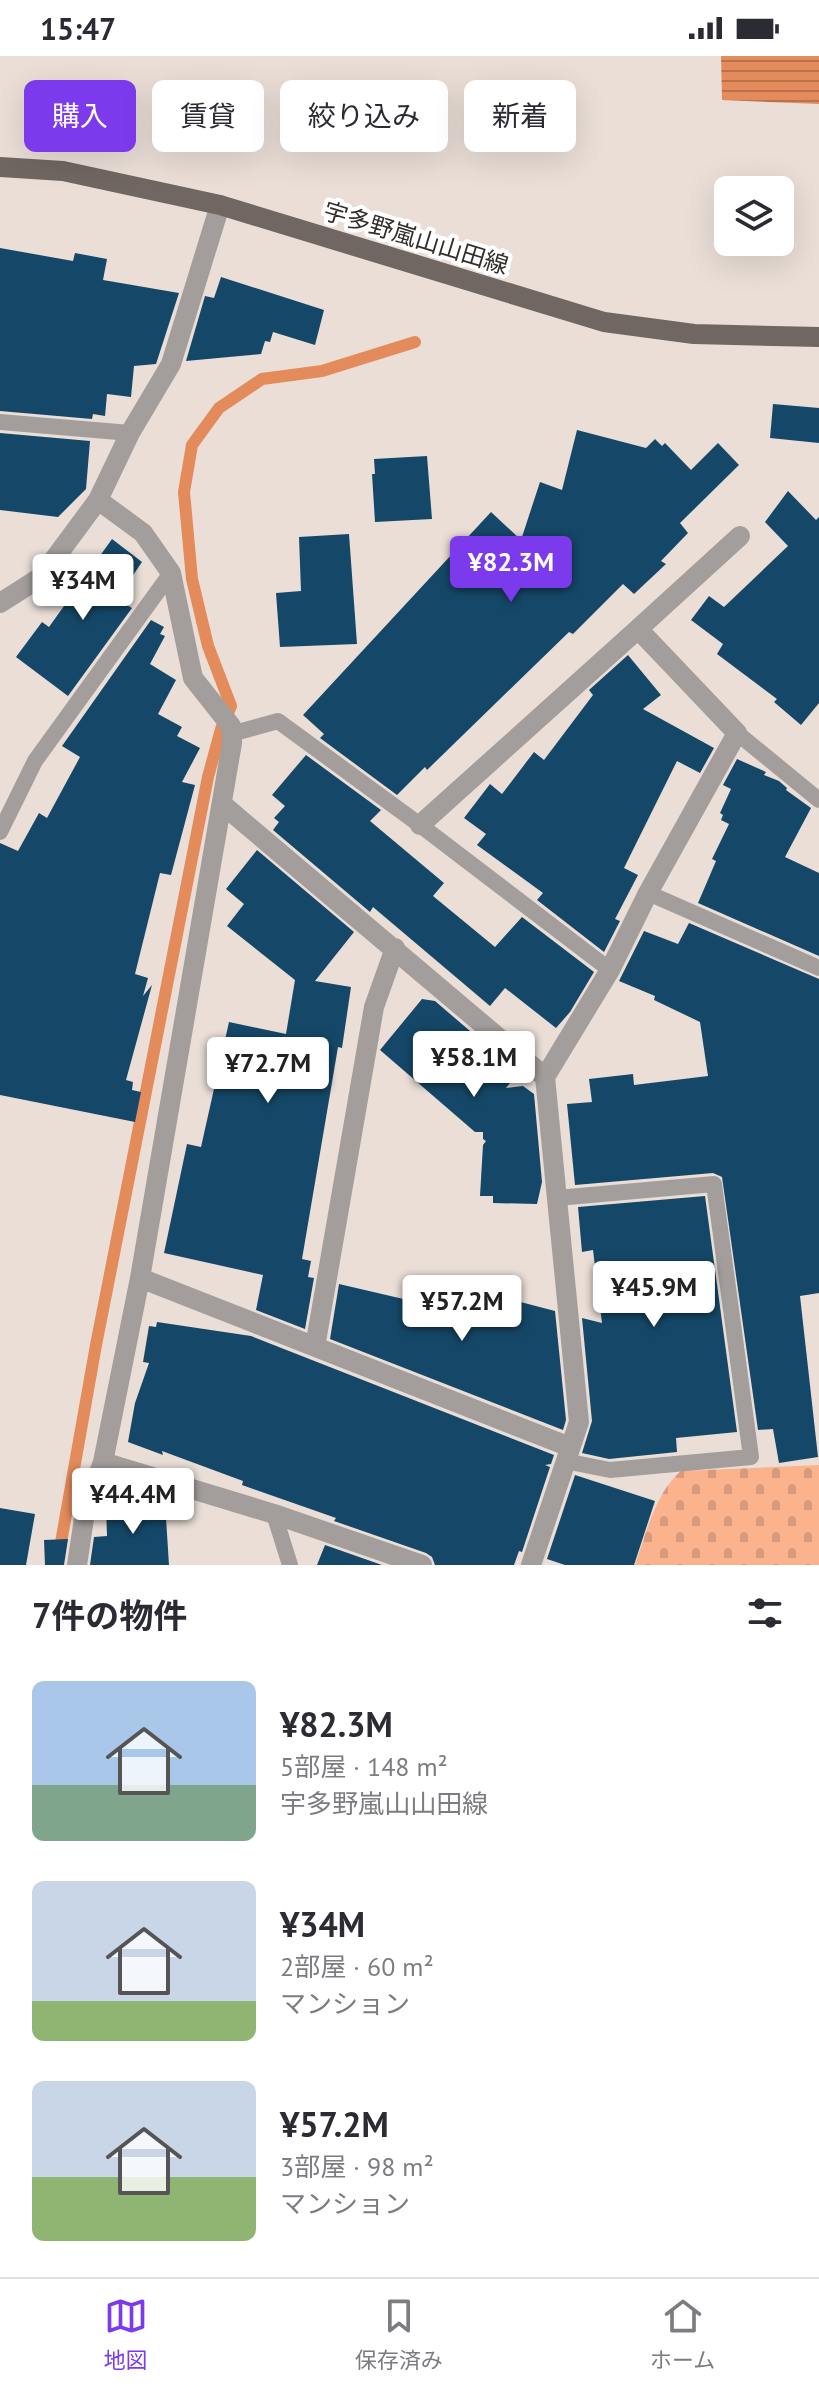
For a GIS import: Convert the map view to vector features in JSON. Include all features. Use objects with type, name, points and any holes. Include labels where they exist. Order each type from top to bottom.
[{"type":"main road","name":"宇多野嵐山山田線","points":[[0,167],[63,171],[220,205],[604,322],[694,334],[819,337]]},
{"type":"street","points":[[0,603],[41,577],[98,500],[130,433],[171,364],[220,205]]},
{"type":"street","points":[[77,1565],[85,1512],[103,1462],[140,1278],[222,804],[231,734],[231,726],[193,678],[171,573],[143,533],[98,500]]},
{"type":"street","points":[[420,825],[740,536]]},
{"type":"street","points":[[531,1565],[579,1422],[545,1077],[610,970],[648,893],[737,733],[638,629]]},
{"type":"street","points":[[222,804],[545,1077]]},
{"type":"street","points":[[315,1347],[374,1007],[395,948]]},
{"type":"street","points":[[140,1278],[315,1347],[567,1454]]},
{"type":"street","points":[[103,1462],[274,1514],[422,1565]]},
{"type":"lane","points":[[0,422],[130,433]]},
{"type":"lane","points":[[0,832],[35,761],[171,573]]},
{"type":"lane","points":[[231,734],[278,721],[610,970]]},
{"type":"lane","points":[[737,733],[819,800]]},
{"type":"lane","points":[[648,893],[819,968]]},
{"type":"lane","points":[[557,1198],[714,1184],[751,1457],[610,1470],[567,1454]]},
{"type":"lane","points":[[274,1514],[290,1565]]},
{"type":"green space","points":[[819,1465],[819,1565],[635,1565],[658,1502],[681,1471]]},
{"type":"shaded area","points":[[721,56],[819,56],[819,104],[722,100]]},
{"type":"building","points":[[0,248],[73,261],[75,253],[107,259],[103,280],[179,293],[156,364],[134,366],[131,397],[107,394],[105,416],[93,414],[92,419],[0,411]]},
{"type":"building","points":[[221,277],[324,310],[315,345],[273,332],[270,342],[265,341],[261,354],[186,361],[205,296],[214,298]]},
{"type":"building","points":[[773,404],[819,408],[819,443],[770,438]]},
{"type":"building","points":[[577,430],[646,448],[655,439],[662,446],[665,443],[691,470],[718,443],[739,465],[680,523],[688,533],[661,561],[666,564],[634,594],[623,584],[573,634],[569,632],[427,770],[425,767],[397,795],[320,738],[324,734],[303,715],[491,512],[521,540],[540,482],[562,490]]},
{"type":"building","points":[[0,433],[90,441],[86,489],[58,517],[0,510]]},
{"type":"building","points":[[427,456],[432,519],[375,522],[374,459]]},
{"type":"building","points":[[788,491],[816,520],[819,517],[819,703],[801,725],[774,702],[777,699],[717,654],[723,644],[691,620],[709,596],[724,607],[788,546],[765,522]]},
{"type":"building","points":[[349,534],[357,644],[280,647],[276,593],[301,591],[299,537]]},
{"type":"building","points":[[112,539],[142,562],[117,599],[132,608],[68,696],[16,657],[42,622],[49,627]]},
{"type":"building","points":[[151,620],[164,627],[160,634],[165,636],[150,664],[176,680],[158,714],[182,727],[177,736],[200,748],[182,782],[195,785],[171,875],[160,873],[135,974],[148,978],[143,996],[152,985],[126,1080],[133,1082],[132,1090],[141,1092],[135,1122],[0,1095],[0,843],[18,851],[39,813],[47,818],[80,757],[62,746]]},
{"type":"building","points":[[628,655],[661,695],[643,709],[714,748],[700,773],[677,761],[624,868],[638,875],[615,919],[620,921],[604,952],[537,900],[543,893],[477,845],[486,834],[464,818],[490,784],[502,794],[534,752],[544,760],[593,695],[589,690]]},
{"type":"building","points":[[306,755],[381,810],[370,821],[444,883],[433,896],[495,947],[522,917],[594,972],[570,1012],[556,1028],[505,988],[490,1006],[373,907],[370,912],[273,830],[279,822],[274,818],[285,806],[272,795]]},
{"type":"building","points":[[737,759],[766,772],[764,775],[779,781],[811,808],[785,857],[819,873],[819,956],[698,903],[716,861],[712,859],[729,824],[721,820],[723,815],[720,813],[731,789],[723,785]]},
{"type":"building","points":[[257,850],[354,932],[315,981],[351,987],[302,1259],[311,1261],[308,1277],[314,1278],[305,1329],[256,1310],[263,1275],[164,1253],[187,1144],[201,1147],[229,1022],[286,1034],[295,980],[227,926],[244,904],[226,889]]},
{"type":"building","points":[[689,923],[819,979],[819,1293],[800,1296],[818,1457],[779,1463],[773,1429],[758,1430],[722,1177],[713,1173],[575,1185],[567,1104],[592,1102],[589,1079],[633,1074],[634,1085],[708,1076],[700,1022],[654,1000],[655,996],[619,981],[644,931],[678,944]]},
{"type":"building","points":[[422,999],[435,1001],[470,1031],[466,1036],[514,1078],[506,1088],[523,1086],[534,1094],[542,1182],[537,1204],[493,1203],[493,1196],[480,1196],[483,1145],[486,1141],[483,1132],[475,1132],[380,1050]]},
{"type":"building","points":[[705,1196],[737,1432],[676,1438],[677,1452],[609,1459],[582,1453],[592,1421],[582,1318],[602,1323],[593,1250],[582,1252],[578,1207]]},
{"type":"building","points":[[418,1275],[555,1311],[566,1420],[563,1430],[330,1339],[339,1284],[412,1301]]},
{"type":"building","points":[[157,1322],[251,1336],[554,1455],[551,1464],[545,1465],[550,1467],[522,1552],[519,1551],[514,1565],[435,1565],[426,1553],[242,1485],[243,1481],[128,1442],[135,1403],[149,1363],[143,1362],[149,1326],[156,1327]]},
{"type":"building","points":[[575,1475],[655,1501],[634,1565],[565,1565],[547,1559]]},
{"type":"building","points":[[165,1502],[169,1565],[90,1565],[94,1537],[107,1536],[106,1505]]},
{"type":"building","points":[[0,1508],[35,1514],[26,1565],[0,1565]]},
{"type":"building","points":[[68,1539],[64,1565],[45,1565],[44,1540]]},
{"type":"building","points":[[325,1545],[382,1565],[317,1565]]},
{"type":"waterway","points":[[57,1565],[96,1345],[208,777],[221,729],[231,706],[208,646],[192,579],[184,492],[192,445],[219,408],[262,379],[322,371],[415,342]]}]
